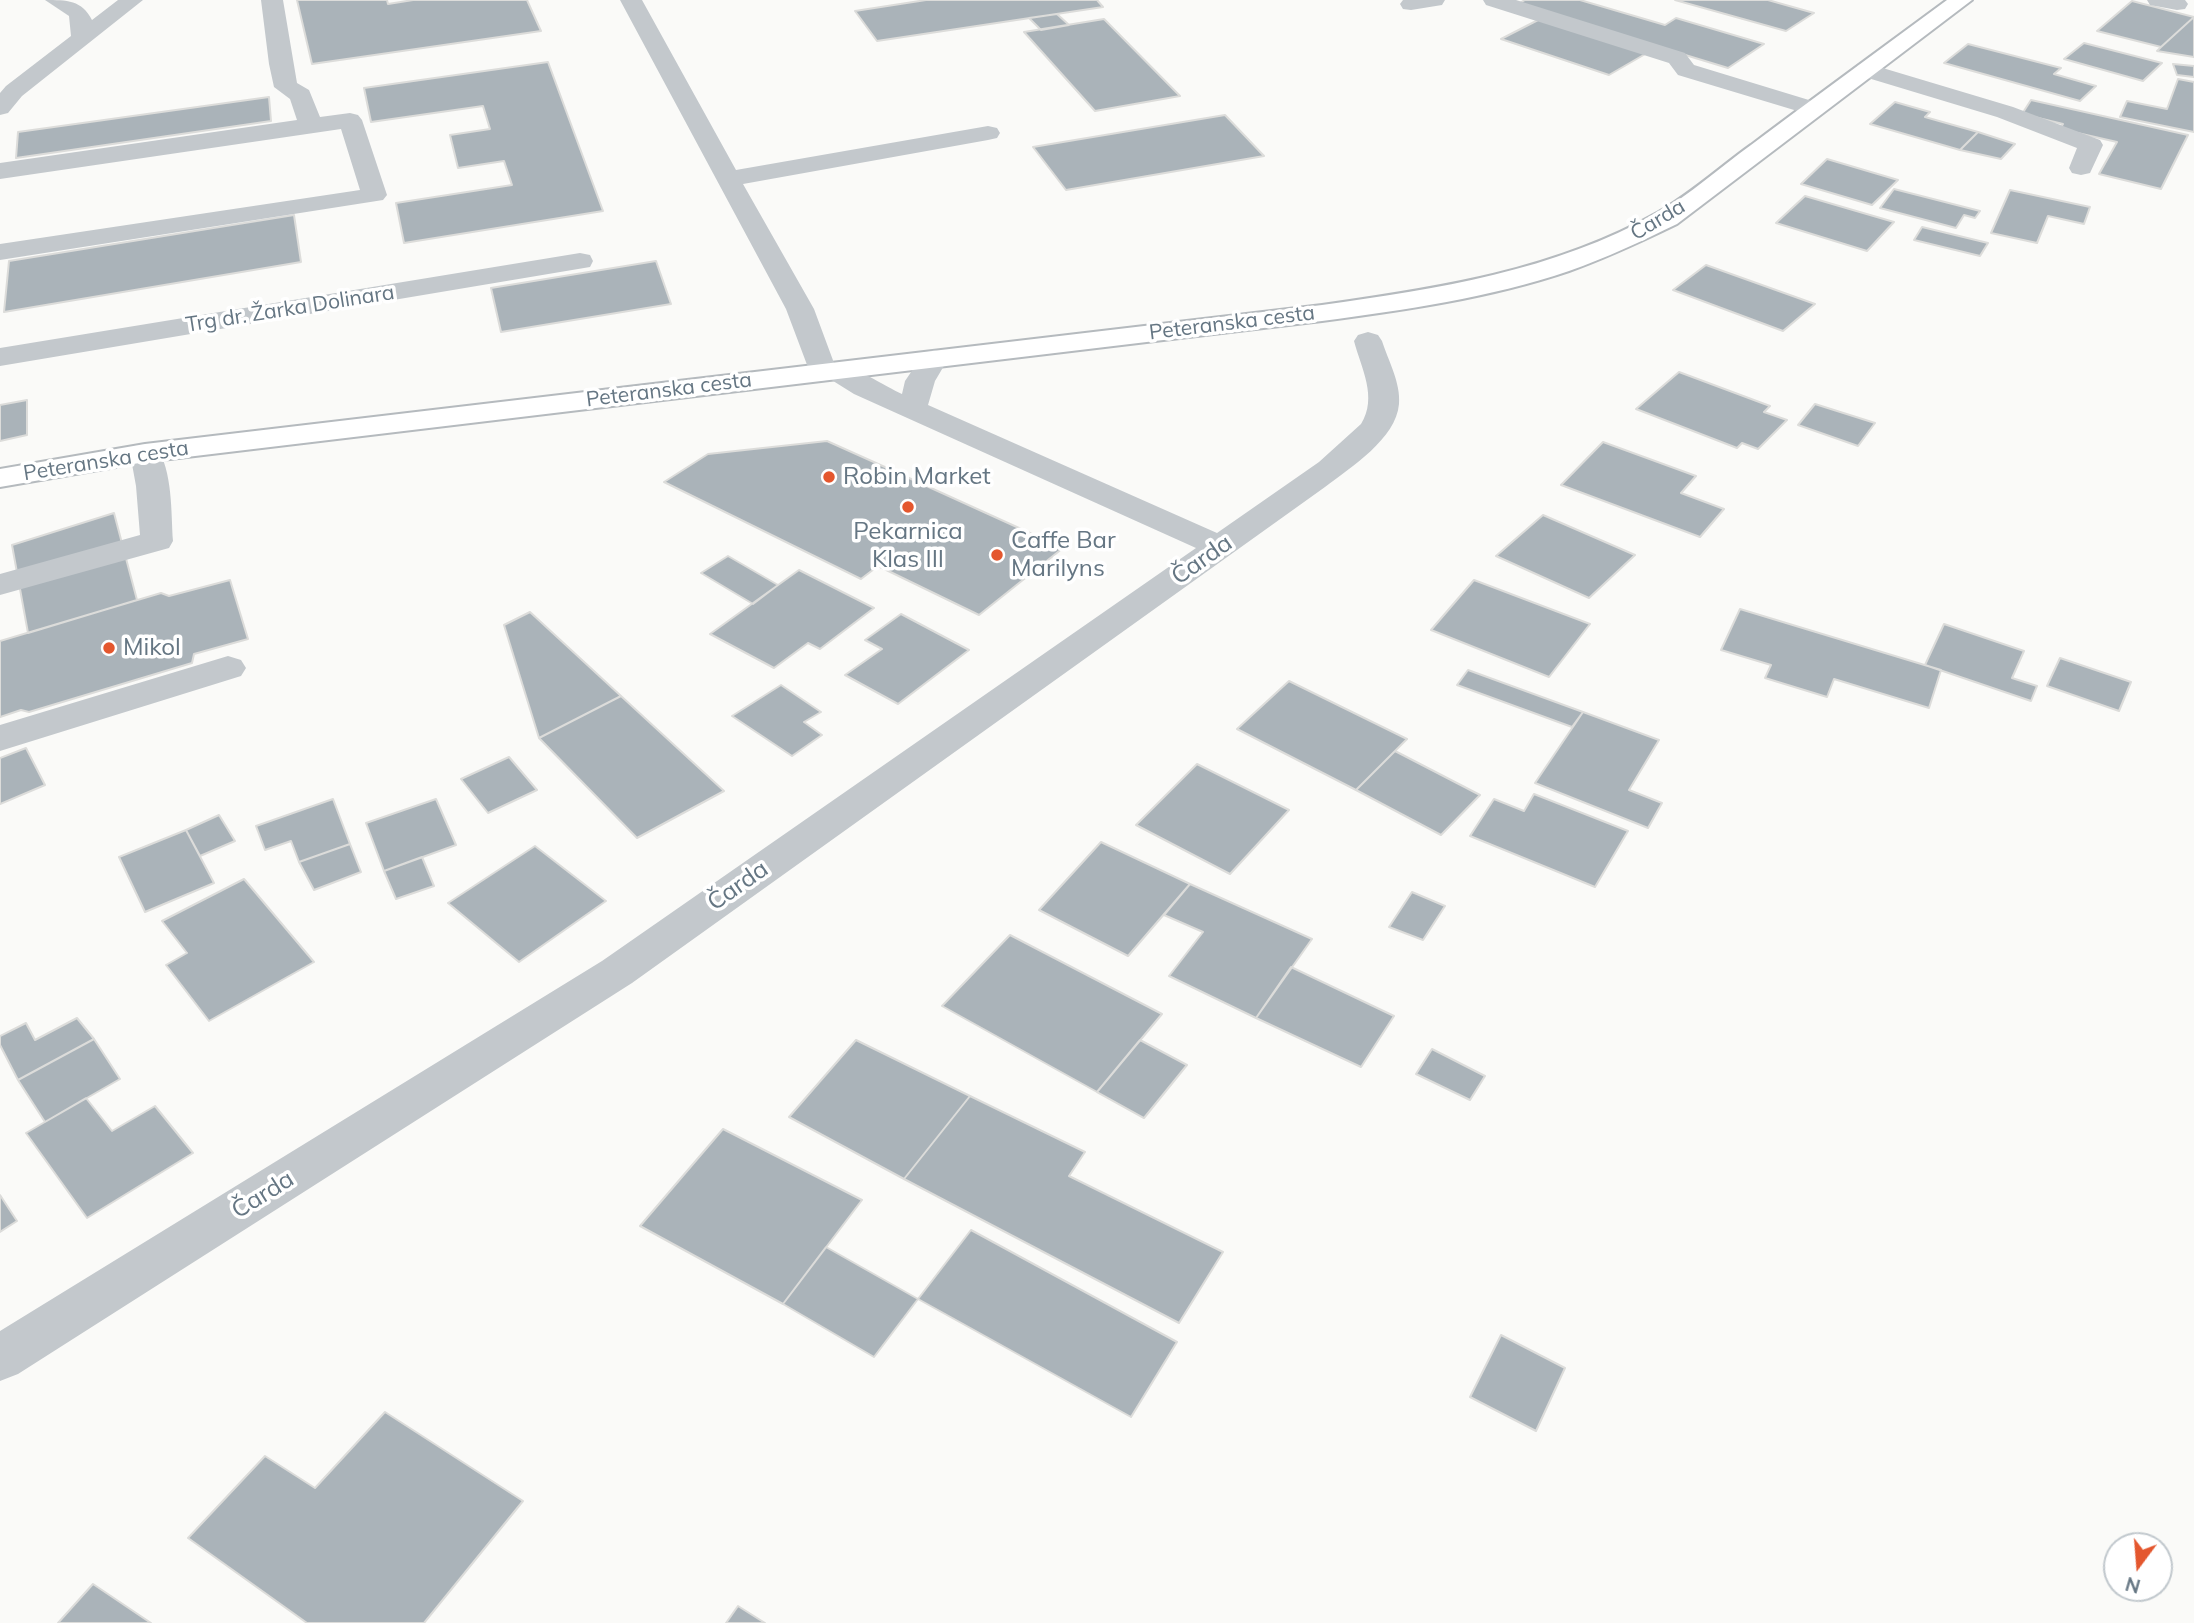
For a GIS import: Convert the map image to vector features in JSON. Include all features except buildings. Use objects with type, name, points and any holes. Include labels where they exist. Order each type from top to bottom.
[{"type":"main road","name":"Čarda","points":[[1339,310],[1483,288],[1546,269],[1634,237],[1668,218],[1961,0]]},
{"type":"main road","name":"Peteranska cesta","points":[[0,478],[145,453],[1339,310]]},
{"type":"street","points":[[56,0],[78,11],[83,20],[82,38]]},
{"type":"street","points":[[0,107],[14,91],[132,0]]},
{"type":"street","points":[[272,0],[280,64],[286,87],[301,95],[311,126]]},
{"type":"street","points":[[631,0],[771,264],[796,301],[830,372],[1220,547]]},
{"type":"street","points":[[1411,4],[1434,0]]},
{"type":"street","points":[[1494,0],[1677,58],[1686,70],[1814,109]]},
{"type":"street","points":[[1866,70],[2005,112],[2091,145],[2081,168]]},
{"type":"street","points":[[0,171],[350,120],[374,195],[0,252]]},
{"type":"street","points":[[727,179],[988,133]]},
{"type":"street","name":"Trg dr. Žarka Dolinara","points":[[0,357],[580,261]]},
{"type":"street","name":"Čarda","points":[[0,1359],[617,972],[1319,475],[1358,443],[1381,419],[1385,405],[1368,341]]},
{"type":"street","points":[[912,409],[920,381],[934,359]]},
{"type":"street","points":[[0,585],[157,541],[152,486],[145,453]]},
{"type":"street","points":[[0,738],[228,668]]},
{"type":"place","name":"Robin Market","points":[[829,477]]},
{"type":"place","name":"Pekarnica Klas III","points":[[908,507]]},
{"type":"place","name":"Caffe Bar Marilyns","points":[[997,555]]},
{"type":"place","name":"Mikol","points":[[109,648]]}]
